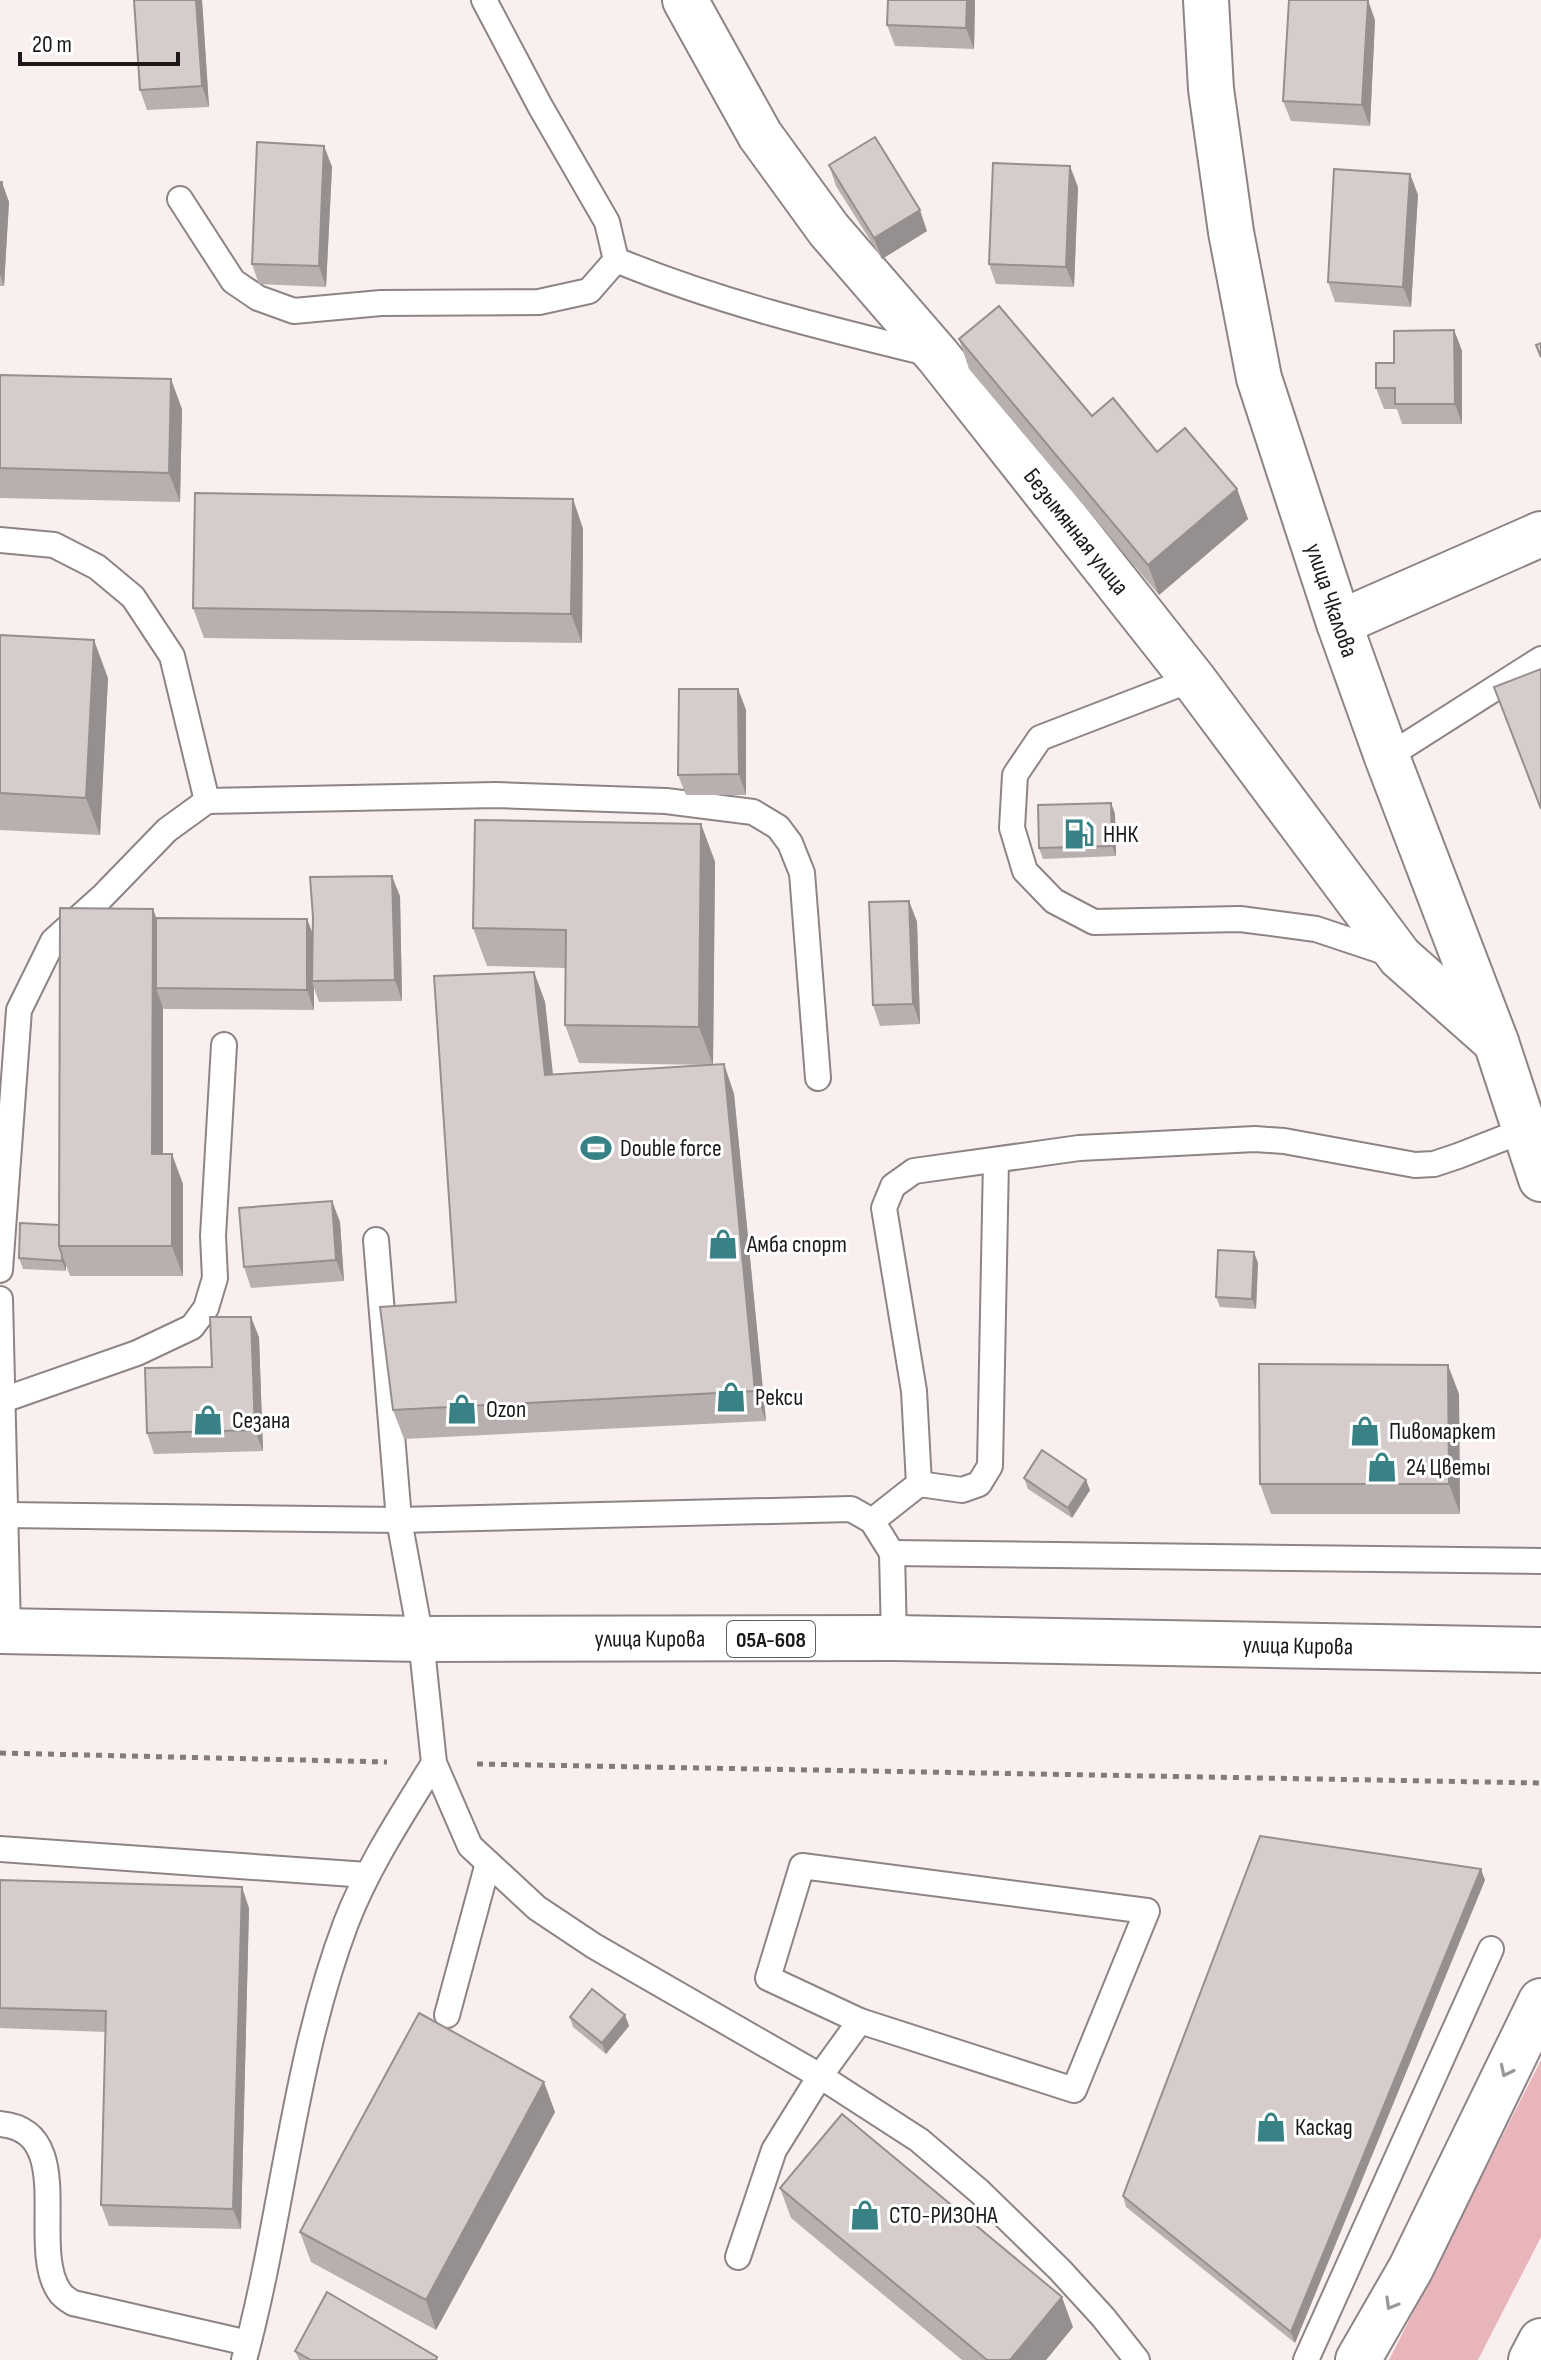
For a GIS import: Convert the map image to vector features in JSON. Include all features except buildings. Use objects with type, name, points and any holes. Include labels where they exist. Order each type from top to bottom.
[{"type":"street","name":"Безымянная улица","points":[[685,0],[760,135],[829,230],[938,356],[1193,679],[1400,957],[1496,1042]]},
{"type":"street","name":"улица Чкалова","points":[[1206,0],[1211,89],[1231,232],[1259,378],[1339,623],[1387,757],[1496,1042],[1533,1126],[1541,1179]]},
{"type":"street","points":[[1339,623],[1541,534]]},
{"type":"street","name":"улица Кирова","points":[[4,1631],[421,1639],[894,1638],[1541,1650]]},
{"type":"street","points":[[1358,2360],[1411,2268],[1541,2001]]},
{"type":"street","points":[[1531,2360],[1541,2341]]},
{"type":"lane","points":[[484,0],[607,222],[616,260]]},
{"type":"lane","points":[[180,199],[233,281],[258,298],[294,311],[381,303],[539,302],[589,291],[616,260]]},
{"type":"lane","points":[[616,260],[669,282],[761,312],[938,356]]},
{"type":"lane","points":[[0,540],[54,545],[97,567],[133,597],[172,656],[207,801]]},
{"type":"lane","points":[[1387,757],[1541,659]]},
{"type":"lane","points":[[1193,679],[1040,738],[1015,775],[1012,828],[1025,871],[1054,901],[1094,922],[1240,919],[1316,929],[1400,957]]},
{"type":"lane","points":[[0,1270],[19,1010],[53,941],[102,897],[167,830],[207,801],[496,795],[666,801],[753,812],[778,827],[790,843],[802,873],[818,1078]]},
{"type":"lane","points":[[3,1400],[137,1353],[192,1327],[206,1308],[215,1278],[213,1236],[224,1045]]},
{"type":"lane","points":[[919,1484],[914,1391],[884,1208],[893,1186],[914,1171],[1079,1148],[1255,1139],[1284,1141],[1415,1165],[1434,1164],[1533,1126]]},
{"type":"lane","points":[[872,1521],[919,1484],[962,1490],[979,1484],[990,1466],[996,1160]]},
{"type":"lane","points":[[376,1240],[399,1520],[421,1639],[434,1763],[470,1846],[537,1908],[594,1946],[820,2076],[919,2140],[980,2192],[1060,2270],[1137,2360]]},
{"type":"lane","points":[[0,1299],[7,1515],[4,1631]]},
{"type":"lane","points":[[7,1515],[399,1520],[851,1509],[872,1521],[892,1553],[894,1638]]},
{"type":"lane","points":[[892,1553],[1541,1561]]},
{"type":"lane","points":[[0,2124],[15,2125],[32,2137],[44,2156],[51,2272],[59,2292],[73,2303],[246,2352],[315,2029],[346,1925],[367,1875],[434,1763]]},
{"type":"lane","points":[[0,1849],[367,1875]]},
{"type":"lane","points":[[447,2015],[488,1863]]},
{"type":"lane","points":[[802,1866],[1147,1911],[1074,2090],[860,2021],[768,1978],[802,1866]]},
{"type":"lane","points":[[1306,2360],[1491,1949]]},
{"type":"lane","points":[[738,2257],[774,2150],[820,2076],[860,2021]]},
{"type":"path","points":[[0,1753],[1541,1783]]},
{"type":"shaded area","points":[[1541,2060],[1541,2237],[1478,2360],[1389,2360]]},
{"type":"place","name":"ННК","points":[[1079,834]]},
{"type":"place","name":"Double force","points":[[596,1148]]},
{"type":"place","name":"Амба спорт","points":[[723,1244]]},
{"type":"place","name":"Рекси","points":[[731,1397]]},
{"type":"place","name":"Ozon","points":[[462,1409]]},
{"type":"place","name":"Сезана","points":[[208,1420]]},
{"type":"place","name":"Пивомаркет","points":[[1365,1431]]},
{"type":"place","name":"24 Цветы","points":[[1382,1467]]},
{"type":"place","name":"Каскад","points":[[1271,2127]]},
{"type":"place","name":"СТО-РИЗОНА","points":[[865,2215]]}]
